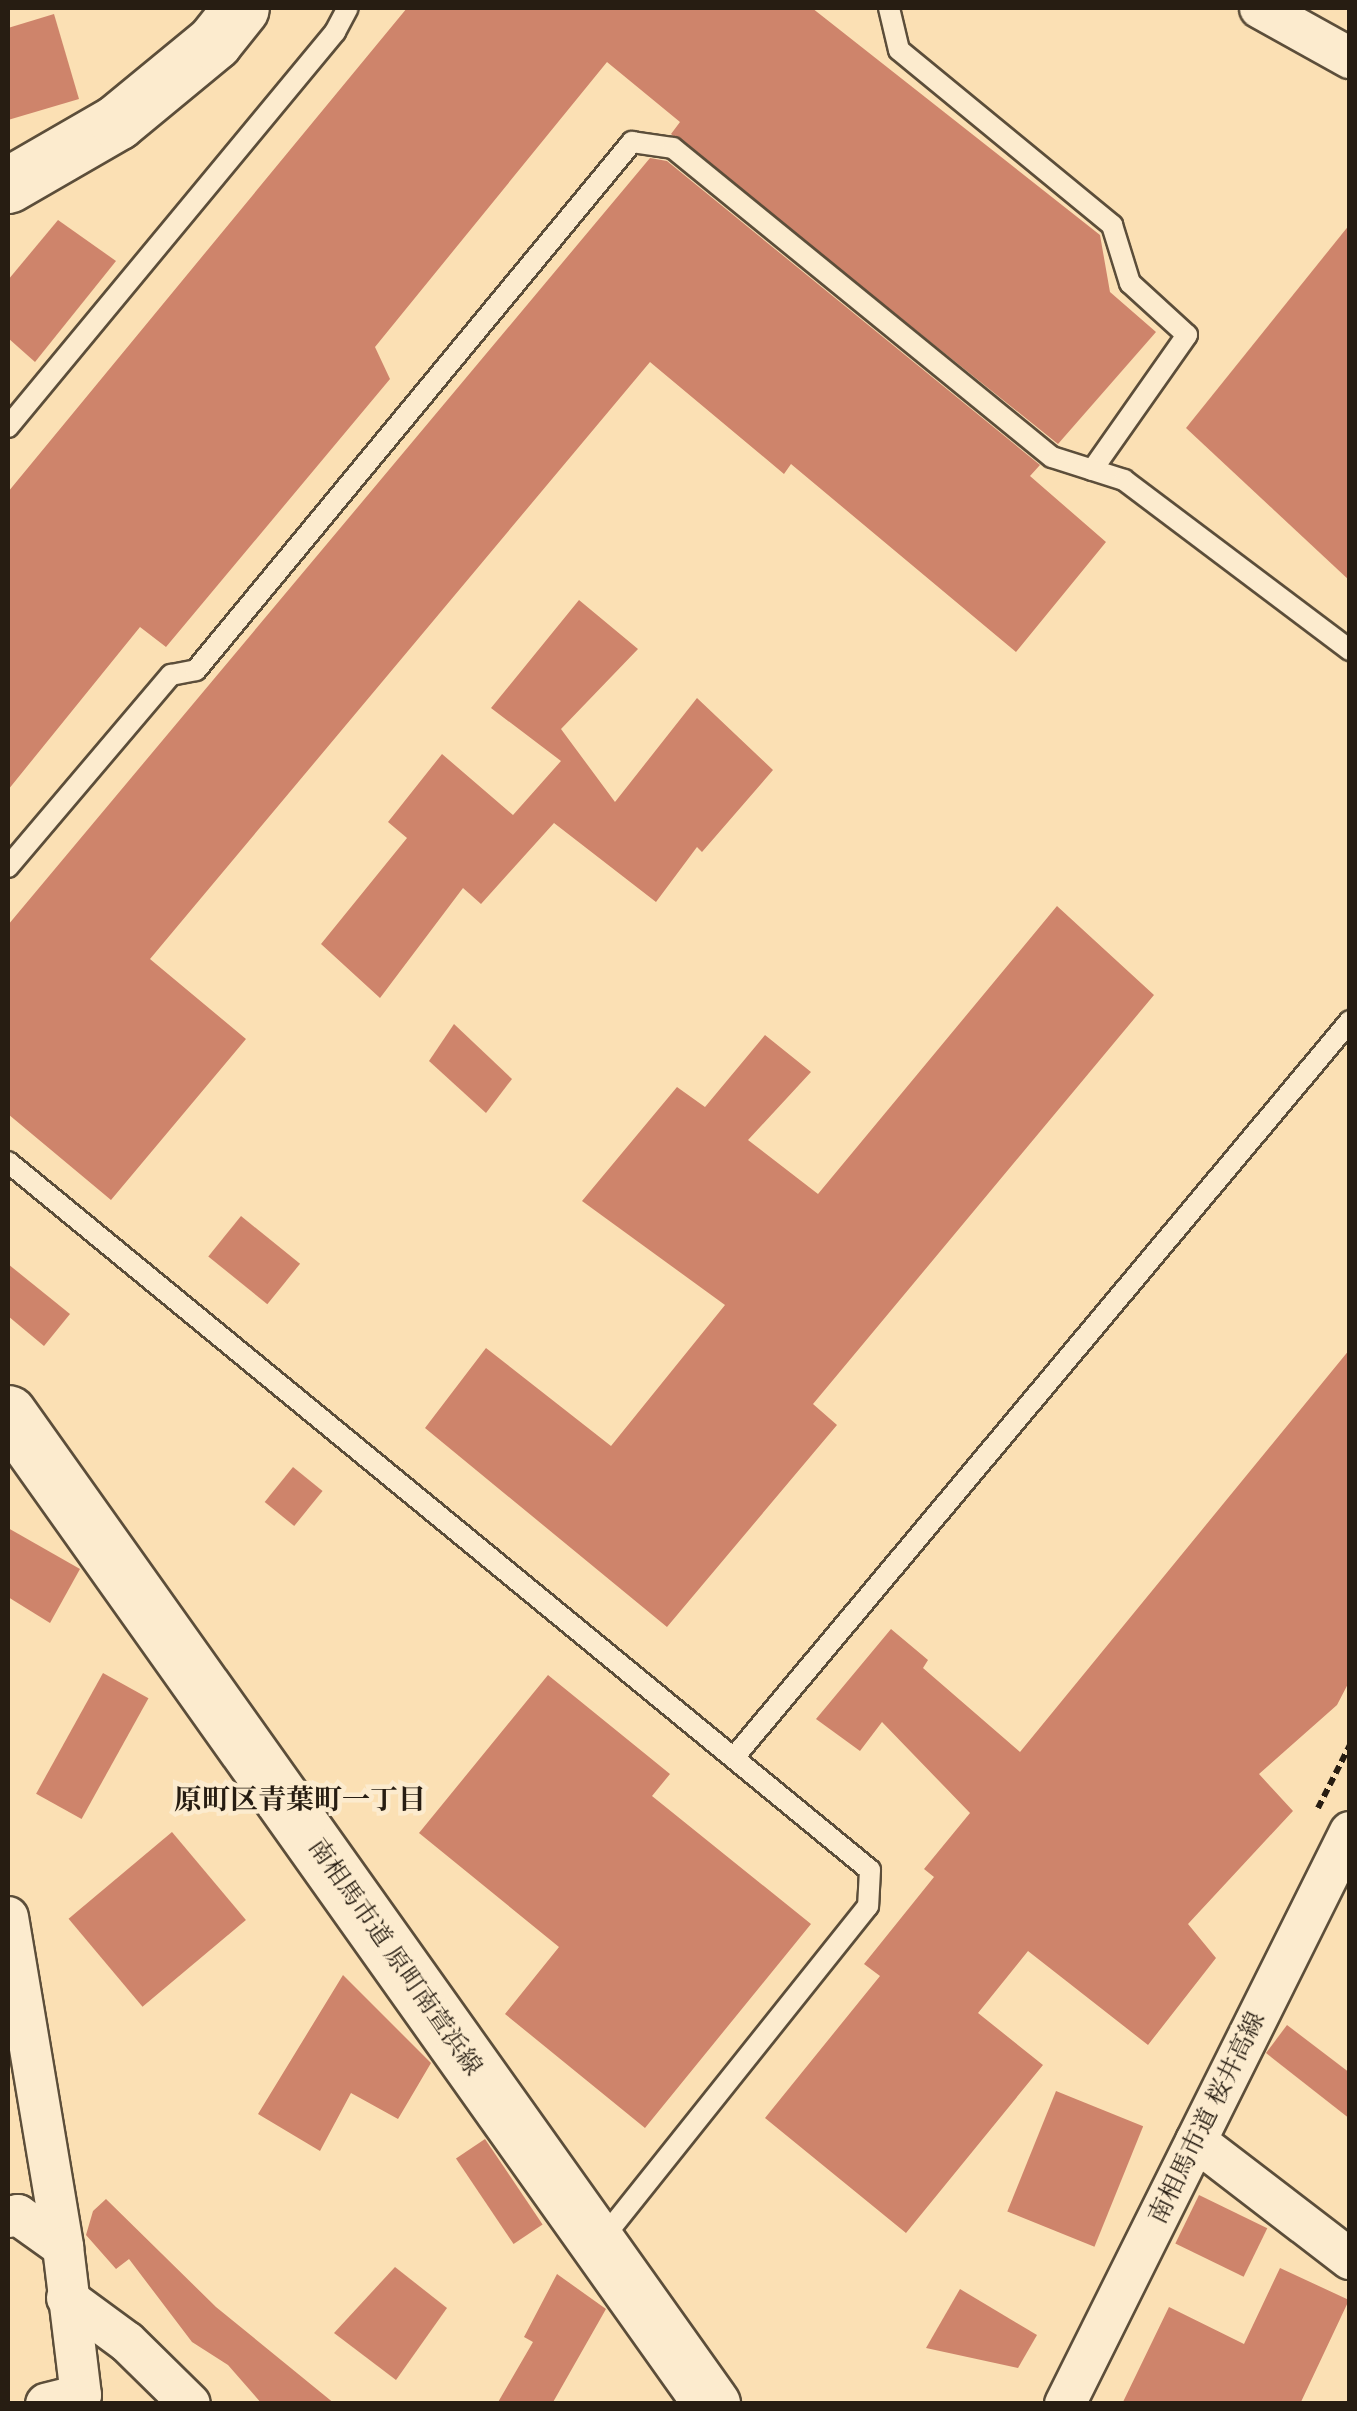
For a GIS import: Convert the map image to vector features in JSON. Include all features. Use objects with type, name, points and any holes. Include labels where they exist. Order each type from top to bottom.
[{"type":"street","points":[[8,184],[117,122],[214,42],[241,8]]},
{"type":"street","points":[[1260,8],[1350,58]]},
{"type":"street","name":"南相馬市道 原町南萱浜線","points":[[11,1427],[712,2404]]},
{"type":"street","name":"南相馬市道 桜井高線","points":[[1066,2404],[1350,1832]]},
{"type":"street","points":[[8,1917],[63,2247],[70,2401]]},
{"type":"street","points":[[1196,2141],[1350,2259]]},
{"type":"street","points":[[8,2217],[18,2215],[63,2247]]},
{"type":"street","points":[[68,2298],[127,2342],[190,2404]]},
{"type":"lane","points":[[8,427],[335,32],[348,8]]},
{"type":"lane","points":[[889,8],[900,50],[1112,225],[1130,283],[1187,335],[1092,470]]},
{"type":"lane","points":[[8,867],[171,675],[196,670],[632,142],[674,148],[1052,457],[1124,480],[1350,650]]},
{"type":"lane","points":[[736,1755],[1350,1022]]},
{"type":"lane","points":[[8,1162],[736,1755],[870,1870],[868,1906],[598,2244]]},
{"type":"building","points":[[407,8],[812,8],[1100,235],[1110,292],[1156,332],[1058,444],[671,134],[680,122],[607,62],[375,347],[390,379],[166,647],[140,627],[8,790],[8,492]]},
{"type":"building","points":[[54,14],[79,99],[8,120],[8,28]]},
{"type":"building","points":[[650,158],[667,161],[1040,465],[1030,476],[1106,542],[1016,652],[791,464],[784,474],[650,362],[150,959],[246,1039],[111,1200],[8,1114],[8,925]]},
{"type":"building","points":[[58,220],[116,261],[35,362],[8,338],[8,280]]},
{"type":"building","points":[[1350,224],[1350,581],[1186,428]]},
{"type":"building","points":[[579,600],[638,649],[561,729],[615,802],[697,698],[773,770],[702,852],[697,847],[656,902],[554,823],[481,904],[463,888],[380,998],[321,944],[407,838],[388,822],[442,754],[513,815],[561,761],[491,708]]},
{"type":"building","points":[[1057,906],[1154,995],[813,1404],[837,1425],[667,1627],[425,1428],[486,1348],[611,1446],[725,1305],[582,1201],[677,1087],[705,1107],[765,1035],[811,1072],[748,1140],[818,1194]]},
{"type":"building","points":[[454,1024],[512,1079],[486,1113],[429,1061]]},
{"type":"building","points":[[241,1216],[300,1264],[267,1304],[208,1256]]},
{"type":"building","points":[[8,1264],[70,1314],[44,1346],[8,1316]]},
{"type":"building","points":[[1350,1349],[1350,1680],[1337,1705],[1259,1774],[1293,1811],[1188,1924],[1216,1958],[1148,2045],[1028,1951],[978,2013],[1043,2065],[906,2233],[765,2118],[880,1976],[864,1964],[934,1877],[924,1869],[970,1813],[882,1722],[860,1751],[816,1719],[891,1629],[928,1660],[923,1668],[1020,1752]]},
{"type":"building","points":[[293,1467],[323,1491],[294,1526],[265,1502]]},
{"type":"building","points":[[8,1528],[80,1569],[50,1623],[8,1597]]},
{"type":"building","points":[[103,1673],[148,1698],[82,1819],[36,1794]]},
{"type":"building","points":[[548,1675],[670,1774],[652,1796],[811,1924],[645,2128],[505,2014],[559,1947],[419,1833]]},
{"type":"building","points":[[172,1832],[246,1920],[143,2007],[69,1919]]},
{"type":"building","points":[[343,1975],[431,2063],[398,2119],[351,2093],[320,2151],[258,2114]]},
{"type":"building","points":[[1287,2025],[1350,2073],[1350,2119],[1266,2053]]},
{"type":"building","points":[[1056,2091],[1143,2126],[1094,2247],[1007,2212]]},
{"type":"building","points":[[485,2139],[543,2224],[514,2244],[456,2159]]},
{"type":"building","points":[[1199,2195],[1267,2228],[1244,2277],[1175,2244]]},
{"type":"building","points":[[106,2199],[216,2307],[335,2404],[262,2404],[228,2365],[192,2342],[129,2259],[116,2269],[86,2235],[93,2211]]},
{"type":"building","points":[[395,2267],[447,2308],[396,2380],[334,2333]]},
{"type":"building","points":[[1280,2268],[1349,2300],[1300,2404],[1122,2404],[1169,2307],[1244,2344]]},
{"type":"building","points":[[557,2274],[606,2309],[552,2404],[497,2404],[533,2342],[524,2337]]},
{"type":"building","points":[[960,2289],[1037,2335],[1018,2368],[926,2348]]},
{"type":"district","name":"原町区青葉町一丁目","points":[[300,1799]]}]
